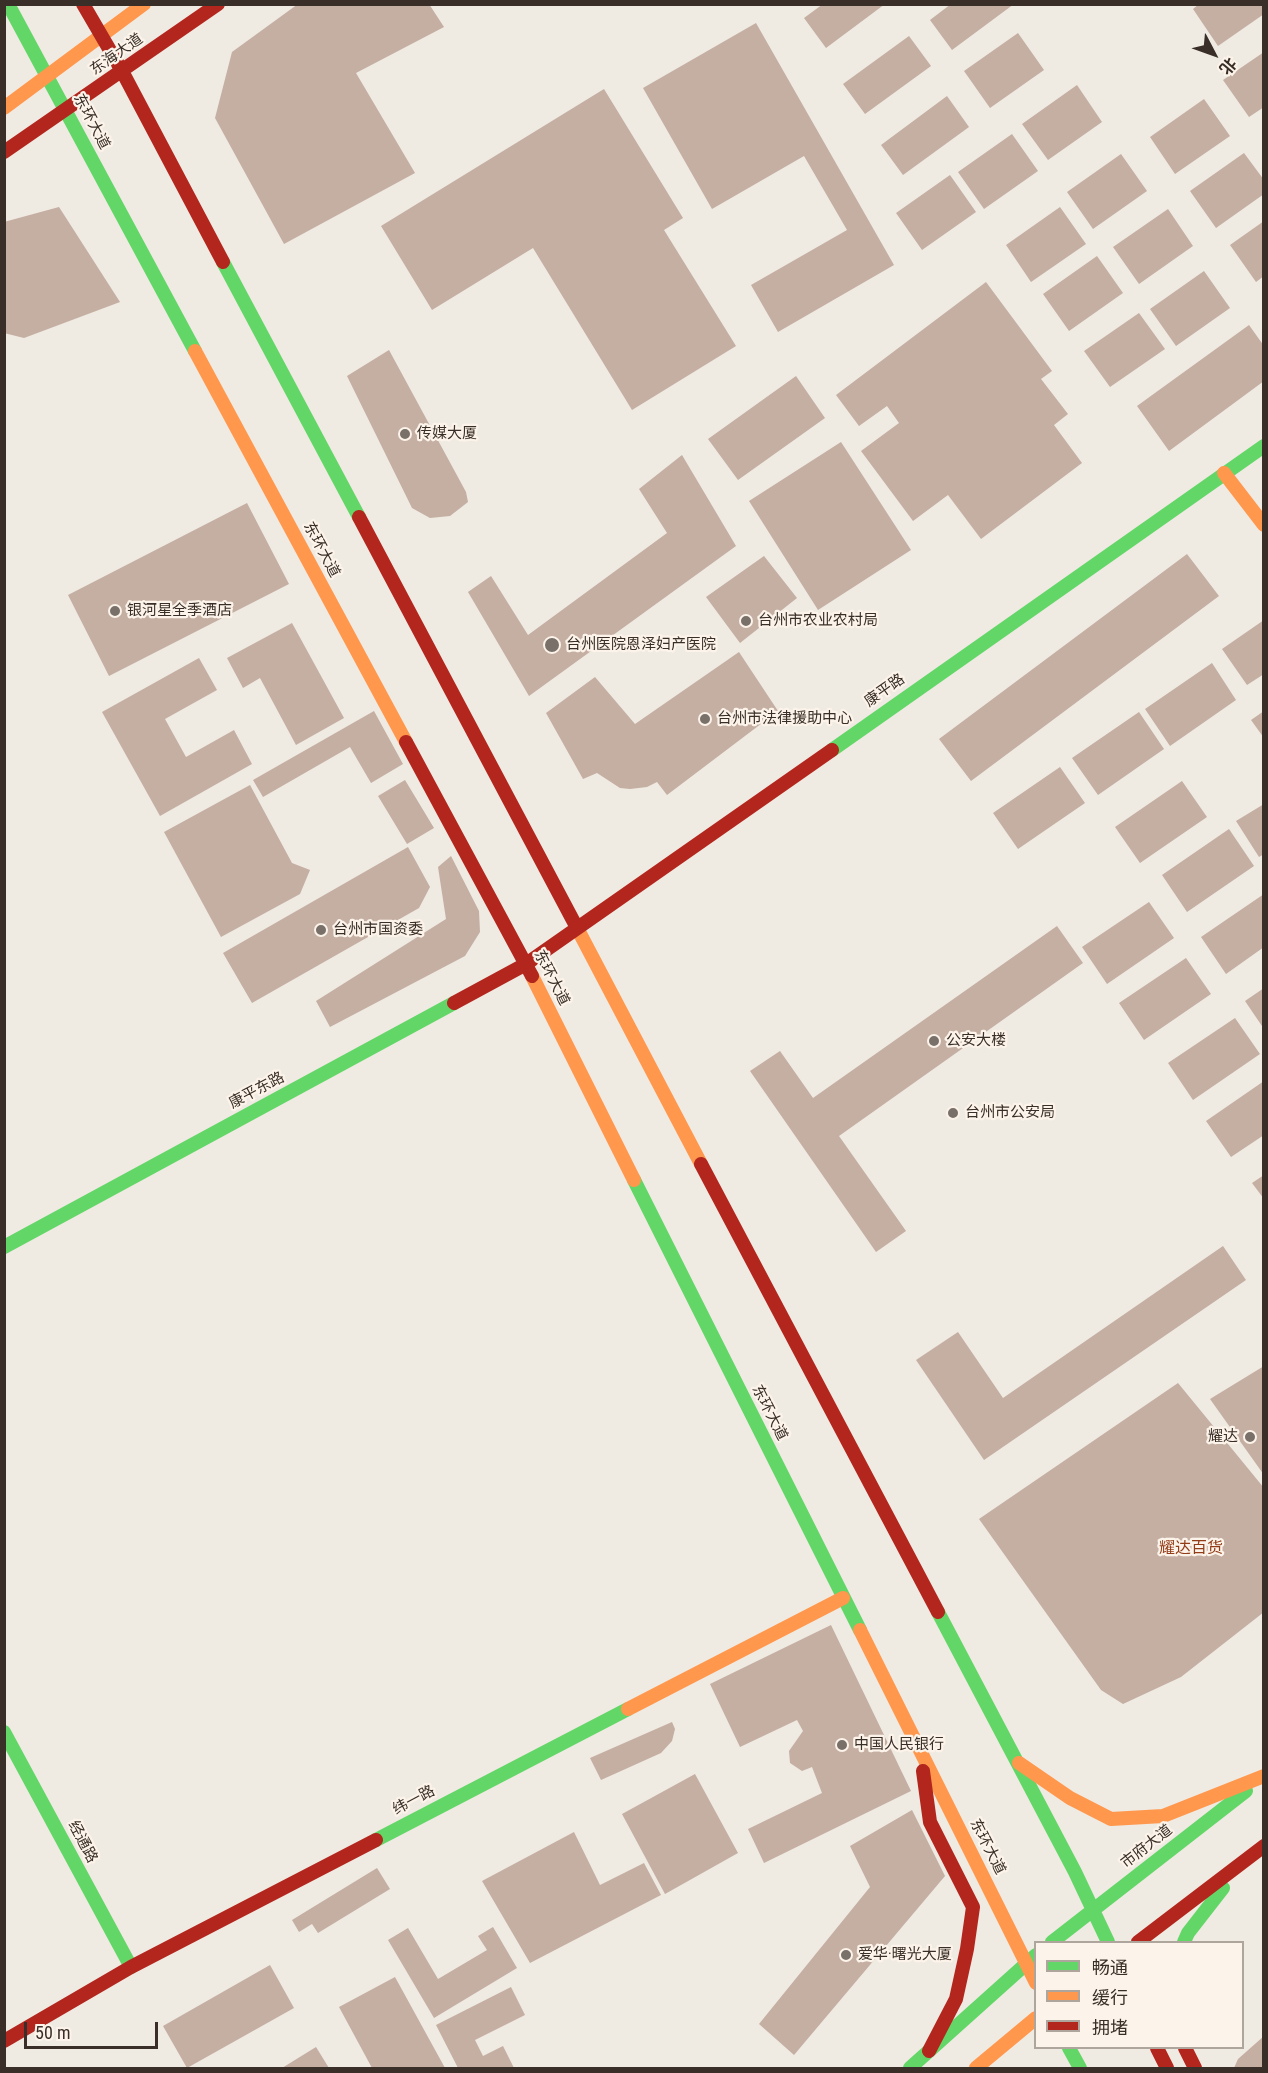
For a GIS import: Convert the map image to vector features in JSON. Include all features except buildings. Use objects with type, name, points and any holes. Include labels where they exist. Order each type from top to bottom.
[{"type":"main road","name":"东环大道","points":[[8,4],[526,964],[921,1752],[1031,1959],[1034,1977]]},
{"type":"main road","points":[[83,4],[122,71],[577,928],[1015,1760],[1108,1941]]},
{"type":"main road","name":"东海大道","points":[[4,108],[144,4]]},
{"type":"main road","name":"东海大道","points":[[4,152],[218,4]]},
{"type":"main road","name":"康平路","points":[[526,964],[1263,446]]},
{"type":"main road","points":[[1224,473],[1263,525]]},
{"type":"main road","name":"康平东路","points":[[4,1247],[526,964]]},
{"type":"main road","name":"纬一路","points":[[4,2040],[131,1967],[843,1598]]},
{"type":"main road","name":"经通路","points":[[4,1732],[131,1967]]},
{"type":"main road","points":[[921,1752],[930,1822],[973,1907],[956,1999],[929,2051]]},
{"type":"main road","points":[[1015,1760],[1070,1798],[1111,1819],[1163,1816],[1263,1776]]},
{"type":"main road","name":"市府大道","points":[[1053,1941],[1263,1776]]},
{"type":"main road","points":[[1139,1941],[1263,1846]]},
{"type":"main road","points":[[1184,1941],[1188,1933],[1241,1863]]},
{"type":"main road","points":[[910,2068],[1031,1959]]},
{"type":"main road","points":[[976,2068],[1034,2019]]},
{"type":"main road","points":[[1070,2049],[1080,2068]]},
{"type":"main road","points":[[1158,2049],[1167,2068]]},
{"type":"main road","points":[[1186,2049],[1195,2068]]},
{"type":"traffic: fast","points":[[8,4],[195,351]]},
{"type":"traffic: fast","points":[[223,262],[359,517]]},
{"type":"traffic: fast","points":[[832,750],[1264,446]]},
{"type":"traffic: fast","points":[[4,1247],[454,1003]]},
{"type":"traffic: fast","points":[[634,1180],[860,1630]]},
{"type":"traffic: fast","points":[[938,1612],[1075,1872],[1108,1941]]},
{"type":"traffic: fast","points":[[376,1840],[628,1709]]},
{"type":"traffic: fast","points":[[4,1732],[131,1967]]},
{"type":"traffic: fast","points":[[1053,1941],[1246,1791]]},
{"type":"traffic: fast","points":[[1184,1941],[1188,1933],[1223,1888]]},
{"type":"traffic: fast","points":[[910,2068],[1034,1957]]},
{"type":"traffic: fast","points":[[1070,2049],[1080,2068]]},
{"type":"traffic: slow","points":[[4,108],[144,4]]},
{"type":"traffic: slow","points":[[195,351],[406,742]]},
{"type":"traffic: slow","points":[[1224,473],[1264,525]]},
{"type":"traffic: slow","points":[[576,926],[701,1164]]},
{"type":"traffic: slow","points":[[532,976],[634,1180]]},
{"type":"traffic: slow","points":[[628,1709],[843,1598]]},
{"type":"traffic: slow","points":[[860,1630],[1034,1979]]},
{"type":"traffic: slow","points":[[1019,1763],[1070,1798],[1111,1819],[1163,1816],[1264,1776]]},
{"type":"traffic: slow","points":[[976,2068],[1034,2020]]},
{"type":"traffic: jam","points":[[83,4],[122,71],[223,262]]},
{"type":"traffic: jam","points":[[4,152],[218,4]]},
{"type":"traffic: jam","points":[[359,517],[576,926]]},
{"type":"traffic: jam","points":[[406,742],[532,976]]},
{"type":"traffic: jam","points":[[454,1003],[526,964],[832,750]]},
{"type":"traffic: jam","points":[[701,1164],[938,1612]]},
{"type":"traffic: jam","points":[[923,1771],[930,1822],[973,1907],[956,1999],[929,2051]]},
{"type":"traffic: jam","points":[[4,2041],[131,1967],[376,1840]]},
{"type":"traffic: jam","points":[[1139,1941],[1264,1846]]},
{"type":"traffic: jam","points":[[1158,2049],[1167,2068]]},
{"type":"traffic: jam","points":[[1186,2049],[1195,2068]]},
{"type":"place","name":"传媒大厦","points":[[405,434]]},
{"type":"place","name":"银河星全季酒店","points":[[115,611]]},
{"type":"place","name":"台州市农业农村局","points":[[746,621]]},
{"type":"place","name":"台州医院恩泽妇产医院","points":[[552,645]]},
{"type":"place","name":"台州市法律援助中心","points":[[705,719]]},
{"type":"place","name":"台州市国资委","points":[[321,930]]},
{"type":"place","name":"公安大楼","points":[[934,1041]]},
{"type":"place","name":"台州市公安局","points":[[953,1113]]},
{"type":"place","name":"耀达","points":[[1250,1437]]},
{"type":"place","name":"中国人民银行","points":[[842,1745]]},
{"type":"place","name":"爱华·曙光大厦","points":[[846,1955]]},
{"type":"district","name":"耀达百货","points":[[1191,1549]]}]
